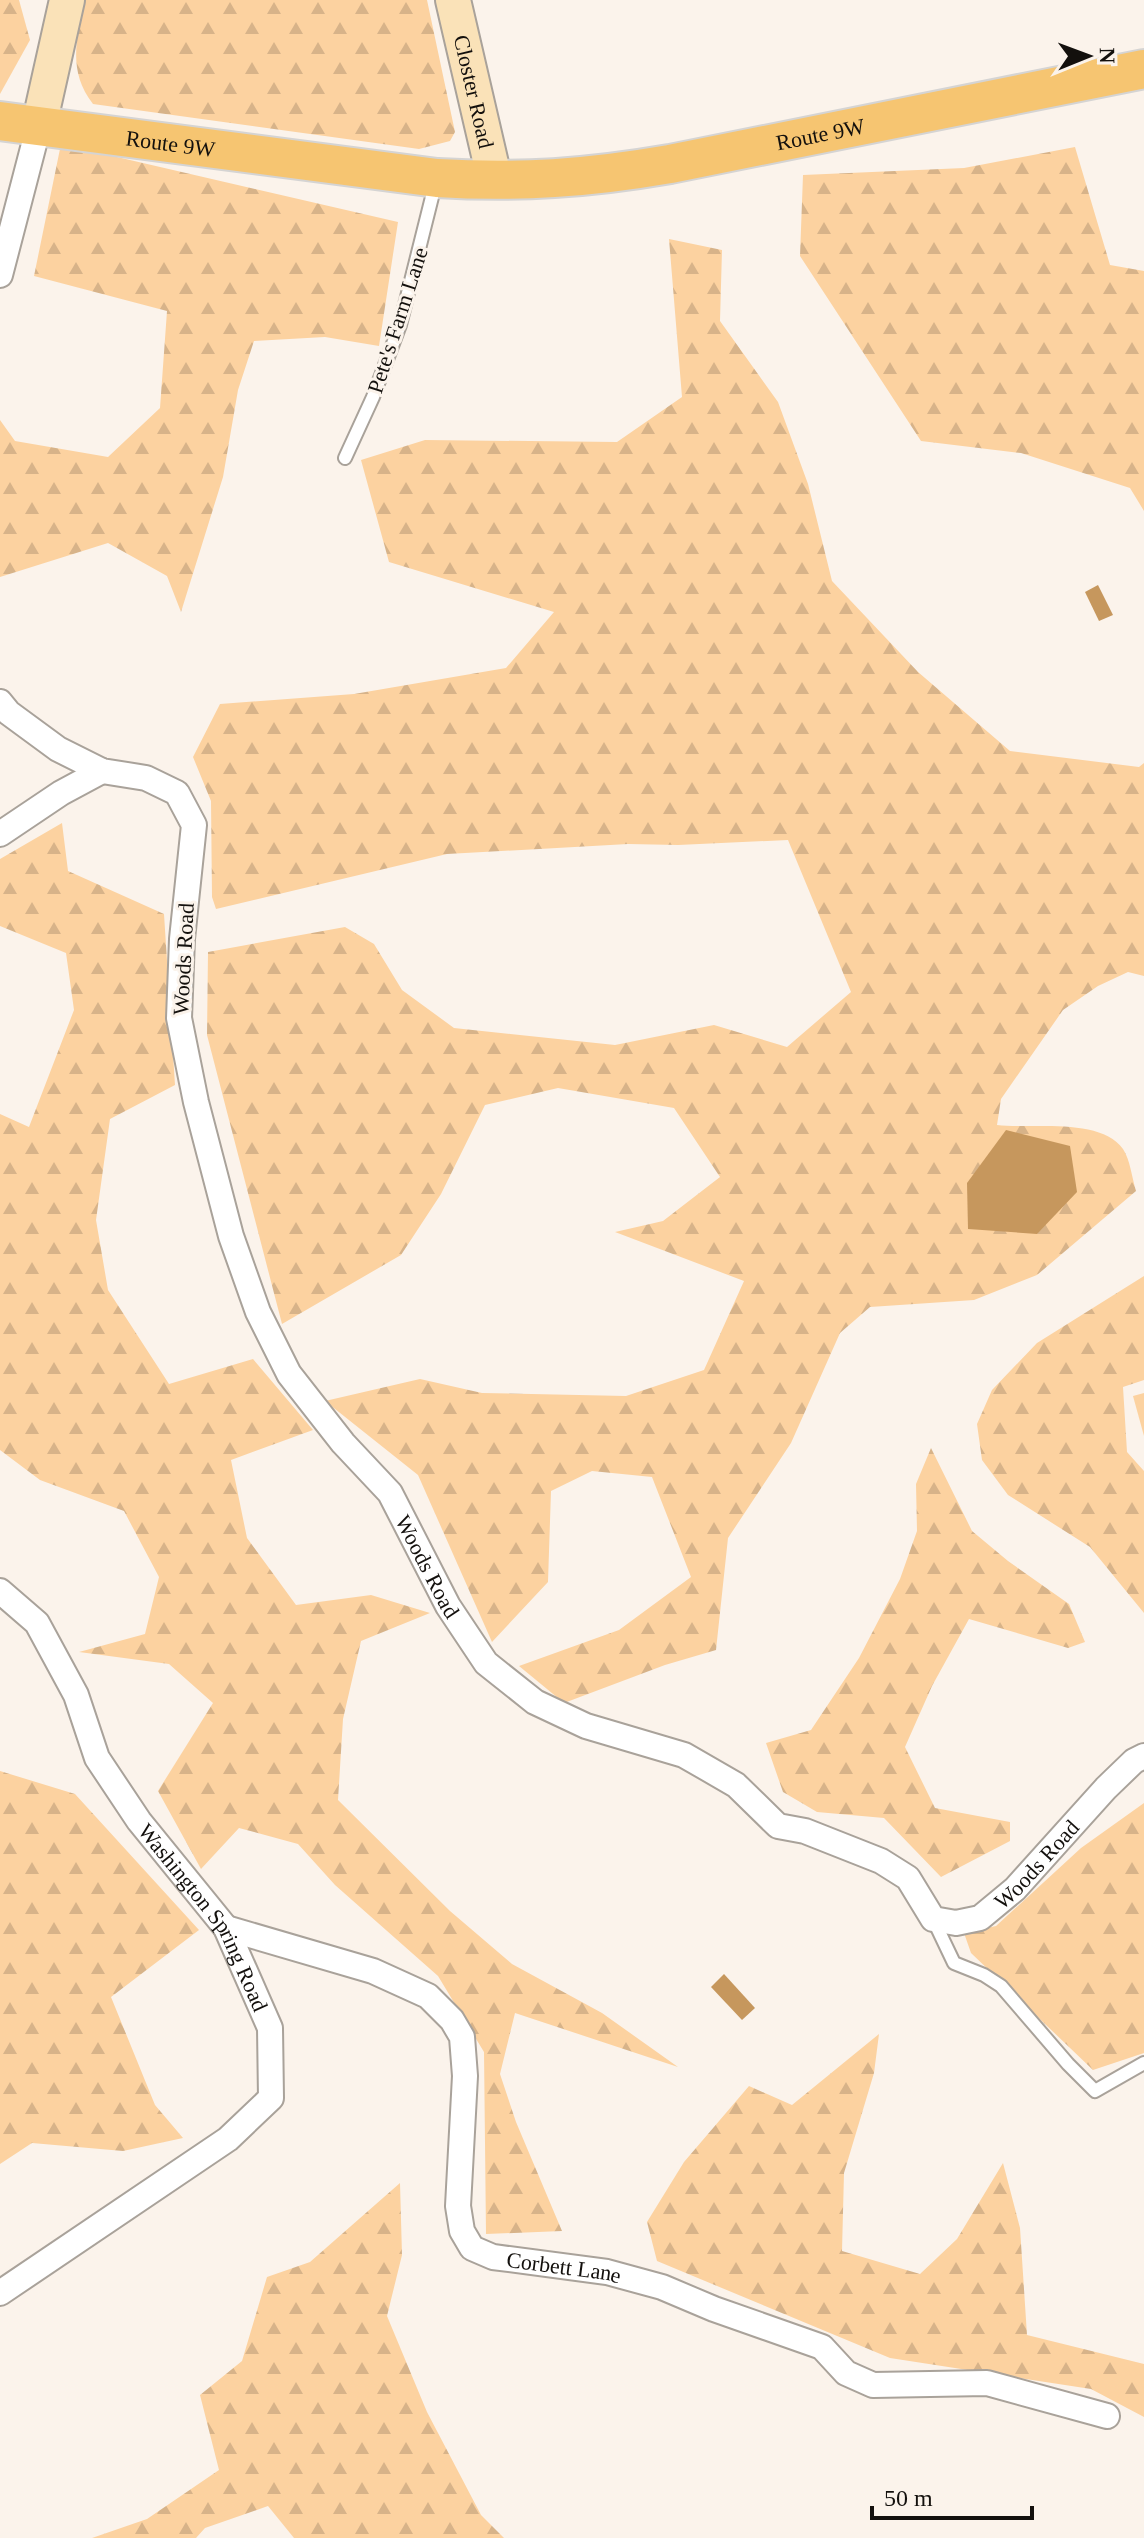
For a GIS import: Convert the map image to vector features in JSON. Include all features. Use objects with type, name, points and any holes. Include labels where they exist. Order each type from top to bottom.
[{"type":"main road","name":"Route 9W","points":[[0,121],[437,178],[548,180],[608,175],[670,164],[1144,69]]},
{"type":"street","points":[[0,275],[67,0]]},
{"type":"street","name":"Closter Road","points":[[453,0],[495,181]]},
{"type":"street","name":"Woods Road","points":[[0,702],[9,713],[58,749],[102,771],[146,778],[177,793],[194,825],[182,939],[179,1018],[196,1102],[231,1236],[258,1312],[289,1374],[343,1443],[390,1493],[448,1606],[486,1663],[535,1702],[586,1726],[684,1755],[736,1785],[778,1826],[805,1831],[881,1861],[908,1878],[933,1919],[956,1923],[980,1918],[1015,1889],[1106,1788],[1134,1761],[1144,1756]]},
{"type":"street","points":[[0,834],[61,793],[102,771]]},
{"type":"street","name":"Washington Spring Road","points":[[0,1591],[37,1623],[76,1695],[97,1758],[139,1821],[226,1928],[270,2028],[271,2098],[228,2139],[0,2293]]},
{"type":"street","name":"Corbett Lane","points":[[226,1928],[373,1971],[428,1996],[452,2020],[462,2037],[465,2076],[458,2206],[462,2231],[472,2248],[493,2257],[607,2272],[662,2287],[822,2347],[846,2373],[873,2385],[987,2383],[1107,2416]]},
{"type":"lane","name":"Pete's Farm Lane","points":[[345,458],[373,397],[400,325],[437,178]]},
{"type":"lane","points":[[933,1919],[954,1963],[984,1975],[1001,1986],[1095,2091],[1144,2063]]},
{"type":"green space","points":[[0,0],[19,0],[30,40],[0,94]]},
{"type":"green space","points":[[84,0],[427,0],[455,132],[450,141],[419,149],[93,104],[77,66],[77,41]]},
{"type":"green space","points":[[61,144],[398,222],[379,346],[325,337],[254,341],[238,390],[223,477],[181,612],[167,576],[108,543],[0,577],[0,420],[15,441],[108,457],[160,408],[167,311],[34,276]]},
{"type":"green space","points":[[1075,147],[1110,265],[1144,271],[1144,511],[1130,488],[1021,453],[921,441],[800,256],[803,175],[964,168]]},
{"type":"green space","points":[[669,239],[722,250],[720,321],[778,402],[808,484],[832,581],[918,672],[1010,751],[1139,767],[1144,763],[1144,976],[1128,972],[1098,986],[1063,1010],[1001,1099],[997,1125],[1064,1126],[1099,1132],[1123,1149],[1136,1191],[1037,1275],[974,1300],[870,1307],[840,1333],[791,1443],[728,1538],[716,1650],[665,1665],[564,1703],[519,1666],[619,1630],[691,1577],[652,1477],[592,1471],[551,1491],[548,1582],[492,1642],[418,1475],[325,1401],[420,1379],[482,1393],[626,1396],[704,1370],[744,1281],[615,1232],[663,1221],[720,1177],[674,1108],[558,1088],[485,1105],[441,1194],[401,1255],[282,1324],[207,1035],[208,952],[345,927],[374,944],[402,990],[454,1028],[615,1045],[714,1025],[787,1047],[851,992],[788,840],[628,844],[447,854],[216,909],[212,897],[211,801],[193,757],[220,704],[354,694],[506,668],[554,612],[389,562],[361,460],[425,440],[617,442],[682,397]]},
{"type":"green space","points":[[62,823],[68,871],[164,914],[175,1085],[110,1119],[96,1220],[108,1290],[169,1384],[253,1359],[313,1430],[231,1460],[247,1538],[296,1605],[371,1595],[430,1613],[361,1641],[343,1719],[338,1800],[450,1911],[512,1964],[602,2013],[678,2067],[515,2013],[500,2074],[516,2122],[562,2231],[486,2234],[484,2052],[438,1976],[335,1885],[298,1844],[239,1828],[201,1869],[158,1791],[213,1703],[169,1664],[79,1652],[145,1634],[159,1577],[124,1511],[40,1480],[0,1450],[0,1114],[29,1127],[74,1010],[66,953],[0,926],[0,859]]},
{"type":"green space","points":[[1144,1276],[1144,1380],[1123,1387],[1127,1452],[1144,1471],[1144,1613],[1090,1547],[1008,1495],[982,1460],[977,1424],[992,1390],[1037,1343]]},
{"type":"green space","points":[[1144,1393],[1144,1436],[1133,1396]]},
{"type":"green space","points":[[931,1448],[972,1531],[1069,1604],[1085,1642],[1068,1648],[969,1619],[932,1686],[905,1747],[935,1808],[1010,1822],[1010,1841],[941,1877],[884,1818],[817,1812],[783,1792],[766,1743],[811,1730],[859,1658],[900,1579],[917,1531],[916,1484]]},
{"type":"green space","points":[[0,1771],[75,1794],[199,1930],[111,1997],[155,2105],[183,2138],[123,2151],[32,2143],[0,2164]]},
{"type":"green space","points":[[1144,1803],[1144,2053],[1093,2070],[971,1953],[964,1933],[996,1926],[1081,1848]]},
{"type":"green space","points":[[879,2034],[874,2073],[844,2173],[842,2251],[920,2274],[957,2239],[1003,2163],[1020,2228],[1027,2335],[1144,2364],[1144,2417],[1091,2389],[890,2358],[657,2261],[647,2222],[684,2162],[749,2086],[792,2105]]},
{"type":"green space","points":[[400,2183],[402,2255],[387,2316],[427,2412],[481,2515],[504,2538],[294,2538],[268,2506],[205,2528],[196,2538],[92,2538],[147,2519],[219,2470],[200,2395],[242,2361],[267,2277],[310,2262]]},
{"type":"shaded area","points":[[1098,585],[1113,615],[1099,621],[1085,592]]},
{"type":"shaded area","points":[[1006,1130],[1070,1146],[1077,1192],[1037,1234],[968,1229],[967,1183]]},
{"type":"shaded area","points":[[724,1974],[755,2008],[742,2020],[711,1987]]}]
